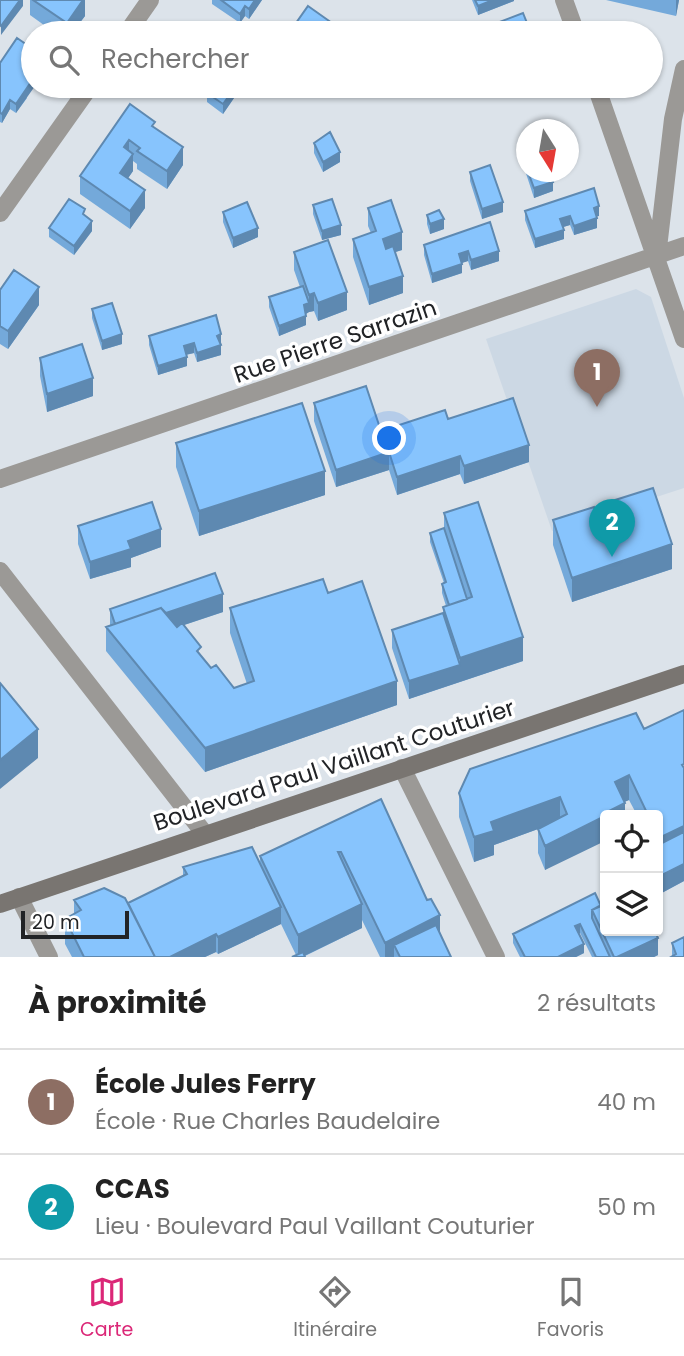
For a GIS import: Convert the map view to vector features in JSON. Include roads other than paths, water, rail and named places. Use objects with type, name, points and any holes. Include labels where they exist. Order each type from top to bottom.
[{"type":"street","points":[[135,21],[150,0]]},
{"type":"street","points":[[564,0],[572,21]]},
{"type":"street","points":[[657,255],[673,118],[684,69]]},
{"type":"street","points":[[0,213],[81,98]]},
{"type":"street","points":[[600,98],[684,339]]},
{"type":"street","name":"Rue Pierre Sarrazin","points":[[0,480],[589,281],[684,246]]},
{"type":"street","points":[[0,571],[204,833]]},
{"type":"street","name":"Boulevard Paul Vaillant Couturier","points":[[0,904],[204,833],[684,674]]},
{"type":"street","points":[[402,768],[496,957]]},
{"type":"street","points":[[19,897],[49,957]]},
{"type":"place","name":"École Jules Ferry","points":[[597,407]]},
{"type":"place","name":"CCAS","points":[[612,557]]}]
